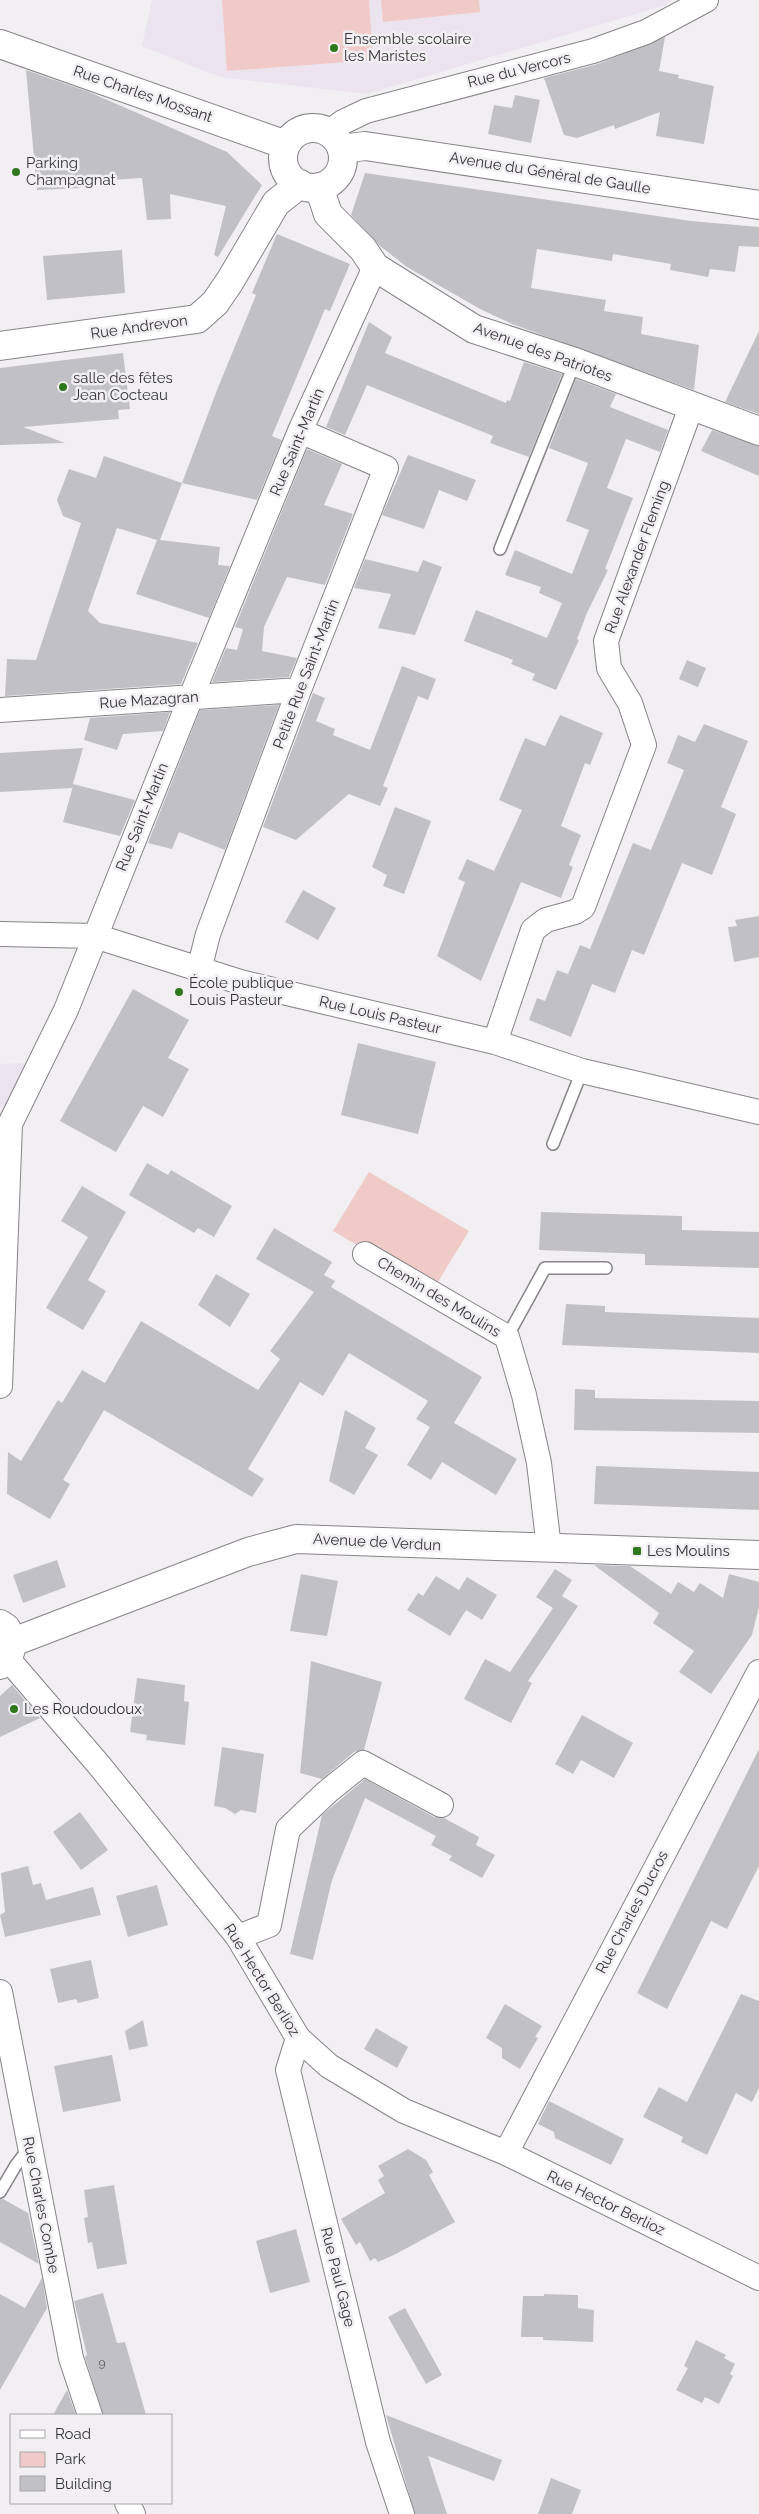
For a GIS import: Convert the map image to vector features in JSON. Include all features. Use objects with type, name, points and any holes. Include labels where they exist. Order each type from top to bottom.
[{"type":"street","name":"Rue du Vercors","points":[[336,141],[343,122],[370,110],[593,51],[646,32],[706,0]]},
{"type":"street","name":"Rue Charles Mossant","points":[[0,44],[286,145]]},
{"type":"street","points":[[305,129],[322,129],[336,141],[341,168],[336,177],[310,186],[286,172],[283,154],[290,138],[305,129]]},
{"type":"street","name":"Avenue du Général de Gaulle","points":[[336,141],[759,205]]},
{"type":"street","name":"Avenue des Patriotes","points":[[310,186],[328,214],[363,249],[375,267],[474,330],[575,362],[759,431]]},
{"type":"street","name":"Rue Andrevon","points":[[0,346],[197,319],[215,303],[230,281],[276,203],[310,186]]},
{"type":"street","name":"Rue Saint-Martin","points":[[0,1386],[10,1124],[66,1010],[300,431],[375,267]]},
{"type":"street","name":"Rue Alexander Fleming","points":[[495,1042],[533,930],[546,920],[575,912],[583,907],[644,745],[630,703],[609,668],[606,640],[692,407]]},
{"type":"street","name":"Petite Rue Saint-Martin","points":[[199,970],[208,934],[299,690],[386,468],[300,431]]},
{"type":"street","name":"Rue Mazagran","points":[[0,710],[299,690]]},
{"type":"street","name":"Rue Louis Pasteur","points":[[0,934],[95,936],[199,970],[495,1042],[582,1071],[759,1112]]},
{"type":"street","name":"Chemin des Moulins","points":[[365,1254],[507,1337],[540,1463],[549,1548]]},
{"type":"street","name":"Avenue de Verdun","points":[[5,1647],[248,1552],[296,1539],[759,1555]]},
{"type":"street","name":"Rue Hector Berlioz","points":[[5,1647],[238,1937],[298,2038],[329,2066],[404,2111],[506,2154],[759,2278]]},
{"type":"street","name":"Rue Charles Ducros","points":[[506,2154],[759,1672]]},
{"type":"street","points":[[238,1937],[269,1925],[288,1829],[327,1792],[363,1762],[441,1805]]},
{"type":"street","name":"Rue Charles Combe","points":[[0,1992],[5,2047],[30,2147],[71,2358],[90,2414]]},
{"type":"street","name":"Rue Paul Gage","points":[[298,2038],[288,2070],[378,2442],[402,2514]]},
{"type":"lane","points":[[500,549],[575,362]]},
{"type":"lane","points":[[553,1144],[582,1071]]},
{"type":"lane","points":[[507,1337],[545,1268],[606,1268]]},
{"type":"lane","points":[[0,2192],[16,2164],[30,2147]]},
{"type":"shaded area","name":"Ensemble scolaire les Maristes","points":[[152,0],[672,0],[666,5],[367,94],[220,77],[142,46]]},
{"type":"shaded area","points":[[25,1063],[12,1097],[0,1108],[0,1064]]},
{"type":"green space","points":[[222,0],[369,0],[373,60],[227,71]]},
{"type":"green space","points":[[381,0],[479,0],[480,12],[383,22]]},
{"type":"green space","points":[[369,1172],[469,1231],[433,1290],[333,1231]]},
{"type":"building","points":[[665,37],[659,71],[679,75],[678,78],[714,86],[704,144],[656,136],[660,112],[615,129],[614,125],[577,138],[564,135],[544,78],[598,64]]},
{"type":"building","points":[[26,70],[89,92],[227,152],[262,185],[218,257],[214,255],[226,206],[170,194],[171,219],[147,220],[142,178],[80,182],[81,188],[37,190]]},
{"type":"building","points":[[515,95],[540,100],[531,143],[488,134],[494,105],[512,108]]},
{"type":"building","points":[[365,173],[691,221],[759,227],[759,247],[739,246],[735,272],[710,269],[708,277],[670,270],[671,264],[613,254],[612,261],[537,249],[531,288],[606,300],[604,311],[643,317],[641,334],[699,345],[694,390],[512,324],[480,309],[407,267],[380,246],[351,215]]},
{"type":"building","points":[[277,234],[350,264],[330,311],[325,309],[272,436],[282,440],[257,500],[182,483],[256,295],[252,293]]},
{"type":"building","points":[[122,250],[125,293],[47,300],[43,256]]},
{"type":"building","points":[[369,322],[392,337],[385,353],[506,403],[507,400],[510,401],[524,362],[562,374],[529,457],[490,443],[493,436],[367,385],[345,435],[326,427]]},
{"type":"building","points":[[759,331],[759,414],[725,402]]},
{"type":"building","name":"salle des fêtes Jean Cocteau","points":[[123,353],[130,409],[118,410],[119,419],[23,427],[65,443],[0,445],[0,368]]},
{"type":"building","points":[[576,379],[616,394],[610,407],[668,430],[660,452],[626,439],[607,488],[633,498],[605,569],[608,570],[587,613],[577,639],[579,640],[556,690],[532,680],[535,674],[511,664],[513,660],[464,641],[476,610],[547,638],[562,603],[539,593],[541,587],[505,575],[515,550],[572,574],[589,530],[566,521],[588,463],[549,448]]},
{"type":"building","points":[[712,430],[759,446],[759,476],[701,451]]},
{"type":"building","points":[[307,449],[342,464],[324,505],[353,514],[325,585],[287,577],[264,627],[262,651],[297,658],[289,677],[212,682],[226,648],[237,650],[243,629],[235,627]]},
{"type":"building","points":[[408,455],[476,480],[467,501],[439,490],[424,529],[382,515]]},
{"type":"building","points":[[104,456],[182,483],[160,540],[220,547],[218,565],[230,566],[209,618],[136,594],[157,540],[117,528],[88,611],[100,623],[198,643],[181,684],[5,696],[7,659],[36,660],[81,523],[63,516],[57,500],[69,469],[96,478]]},
{"type":"building","points":[[365,559],[418,572],[423,560],[442,567],[415,635],[378,628],[391,594],[354,588]]},
{"type":"building","points":[[687,660],[706,668],[698,687],[679,679]]},
{"type":"building","points":[[402,666],[436,679],[428,700],[418,696],[383,786],[388,788],[380,806],[349,794],[296,840],[263,827],[313,693],[325,698],[316,721],[335,729],[333,735],[370,750]]},
{"type":"building","points":[[279,705],[225,850],[179,832],[172,849],[148,843],[200,710]]},
{"type":"building","points":[[170,712],[163,731],[123,734],[117,750],[84,740],[90,718]]},
{"type":"building","points":[[560,715],[603,733],[590,765],[585,763],[561,826],[581,835],[569,865],[573,867],[561,898],[521,882],[481,981],[437,956],[465,882],[458,879],[467,859],[494,871],[522,810],[499,800],[525,738],[545,746]]},
{"type":"building","points":[[704,724],[748,741],[721,807],[736,814],[712,875],[682,863],[644,955],[632,950],[615,993],[592,984],[571,1037],[529,1020],[537,998],[545,1001],[557,970],[568,974],[580,945],[590,949],[633,843],[651,850],[684,770],[667,763],[678,735],[695,742]]},
{"type":"building","points":[[83,748],[73,784],[135,800],[120,836],[63,822],[73,786],[72,788],[0,792],[0,753]]},
{"type":"building","points":[[395,807],[431,821],[404,894],[383,886],[387,875],[372,867]]},
{"type":"building","points":[[303,890],[336,908],[318,940],[285,922]]},
{"type":"building","points":[[759,916],[759,957],[734,962],[728,927],[737,926],[735,920]]},
{"type":"building","points":[[133,989],[189,1020],[168,1058],[189,1069],[163,1117],[143,1106],[116,1152],[60,1121]]},
{"type":"building","points":[[358,1043],[436,1062],[418,1134],[341,1115]]},
{"type":"building","points":[[147,1163],[168,1175],[171,1170],[232,1206],[214,1237],[198,1228],[194,1233],[129,1195]]},
{"type":"building","points":[[82,1186],[126,1212],[88,1280],[106,1291],[83,1330],[46,1308],[88,1237],[61,1221]]},
{"type":"building","points":[[541,1212],[682,1216],[682,1230],[759,1232],[759,1268],[645,1265],[645,1254],[539,1250]]},
{"type":"building","points":[[274,1228],[332,1262],[324,1275],[335,1281],[331,1287],[482,1377],[454,1423],[517,1459],[496,1495],[442,1462],[431,1480],[407,1465],[430,1427],[416,1419],[428,1401],[349,1353],[323,1396],[300,1382],[248,1469],[264,1479],[252,1497],[104,1410],[63,1480],[70,1484],[50,1519],[7,1494],[8,1452],[21,1461],[58,1400],[62,1403],[82,1370],[105,1383],[141,1321],[258,1390],[280,1359],[270,1351],[314,1292],[256,1259]]},
{"type":"building","points":[[216,1274],[250,1294],[230,1327],[198,1305]]},
{"type":"building","points":[[566,1304],[605,1306],[605,1312],[759,1318],[759,1353],[562,1345]]},
{"type":"building","points":[[575,1389],[595,1390],[595,1398],[759,1401],[759,1433],[574,1430]]},
{"type":"building","points":[[345,1410],[376,1428],[365,1448],[378,1455],[354,1495],[329,1481]]},
{"type":"building","points":[[596,1466],[759,1472],[759,1510],[594,1504]]},
{"type":"building","points":[[57,1560],[66,1587],[23,1603],[13,1575]]},
{"type":"building","points":[[594,1565],[630,1566],[671,1594],[678,1582],[694,1592],[700,1583],[723,1598],[729,1574],[759,1582],[759,1607],[752,1635],[711,1694],[679,1672],[694,1651],[653,1623],[659,1613]]},
{"type":"building","points":[[555,1569],[572,1580],[562,1596],[578,1606],[528,1681],[532,1683],[511,1723],[464,1699],[485,1659],[510,1672],[553,1608],[536,1597]]},
{"type":"building","points":[[301,1574],[338,1581],[327,1636],[290,1631]]},
{"type":"building","points":[[436,1576],[459,1590],[467,1577],[497,1595],[482,1620],[466,1610],[450,1636],[407,1610],[418,1593],[423,1596]]},
{"type":"building","points":[[311,1661],[382,1682],[364,1750],[354,1752],[322,1779],[300,1773]]},
{"type":"building","points":[[137,1678],[185,1685],[184,1701],[189,1702],[185,1745],[146,1740],[147,1735],[130,1732]]},
{"type":"building","points":[[12,1685],[40,1718],[0,1737],[0,1696]]},
{"type":"building","points":[[582,1715],[633,1743],[614,1778],[581,1760],[573,1774],[555,1764]]},
{"type":"building","points":[[222,1747],[264,1754],[256,1813],[241,1810],[235,1814],[225,1808],[214,1806]]},
{"type":"building","points":[[759,1749],[759,1866],[727,1929],[711,1921],[667,2009],[637,1993]]},
{"type":"building","points":[[365,1779],[434,1817],[444,1818],[479,1837],[476,1845],[495,1855],[482,1878],[449,1860],[452,1856],[431,1845],[436,1836],[365,1798],[332,1880],[313,1960],[290,1954],[322,1815]]},
{"type":"building","points":[[80,1812],[108,1850],[81,1870],[53,1832]]},
{"type":"building","points":[[28,1866],[33,1885],[41,1883],[46,1900],[93,1887],[101,1915],[5,1937],[0,1915],[5,1912],[1,1873]]},
{"type":"building","points":[[157,1885],[168,1925],[128,1937],[116,1896]]},
{"type":"building","points":[[91,1960],[99,1998],[78,2003],[76,1999],[58,2003],[50,1969]]},
{"type":"building","points":[[741,1994],[759,2001],[759,2088],[752,2102],[736,2093],[707,2155],[681,2142],[683,2137],[643,2117],[659,2087],[687,2102]]},
{"type":"building","points":[[505,2004],[542,2026],[535,2037],[538,2038],[520,2069],[502,2058],[502,2048],[486,2038]]},
{"type":"building","points":[[143,2020],[148,2046],[129,2050],[125,2031]]},
{"type":"building","points":[[376,2028],[408,2047],[397,2068],[364,2049]]},
{"type":"building","points":[[112,2055],[121,2101],[63,2112],[54,2066]]},
{"type":"building","points":[[549,2101],[624,2139],[611,2165],[555,2138],[554,2132],[538,2124]]},
{"type":"building","points":[[408,2149],[426,2160],[433,2172],[429,2175],[455,2222],[394,2255],[378,2262],[375,2258],[370,2261],[360,2242],[356,2245],[341,2219],[385,2193],[378,2180],[384,2176],[378,2166]]},
{"type":"building","points":[[114,2185],[127,2264],[97,2269],[92,2242],[88,2243],[84,2218],[88,2217],[84,2190]]},
{"type":"building","points":[[0,2199],[28,2213],[39,2264],[0,2242]]},
{"type":"building","points":[[296,2229],[310,2282],[270,2293],[256,2241]]},
{"type":"building","points":[[42,2278],[47,2308],[0,2390],[0,2294],[25,2308]]},
{"type":"building","points":[[103,2293],[117,2343],[125,2342],[146,2414],[103,2414],[85,2357],[87,2355],[74,2301]]},
{"type":"building","points":[[544,2294],[578,2295],[578,2308],[594,2310],[593,2342],[543,2340],[543,2337],[521,2337],[523,2296],[544,2296]]},
{"type":"building","points":[[405,2308],[442,2375],[426,2384],[388,2317]]},
{"type":"building","points":[[696,2340],[726,2355],[724,2358],[735,2364],[730,2374],[733,2376],[719,2404],[705,2397],[702,2403],[676,2390],[688,2368],[684,2366]]},
{"type":"building","points":[[67,2390],[76,2414],[54,2414]]},
{"type":"building","points":[[386,2415],[502,2460],[494,2481],[428,2456],[447,2514],[415,2514]]},
{"type":"building","points":[[551,2478],[581,2490],[572,2514],[538,2514]]},
{"type":"place","name":"Ensemble scolaire les Maristes","points":[[334,48]]},
{"type":"place","name":"Parking Champagnat","points":[[16,172]]},
{"type":"place","name":"salle des fêtes Jean Cocteau","points":[[63,387]]},
{"type":"place","name":"École publique Louis Pasteur","points":[[179,992]]},
{"type":"place","name":"Les Moulins","points":[[637,1551]]},
{"type":"place","name":"Les Roudoudoux","points":[[14,1709]]}]
